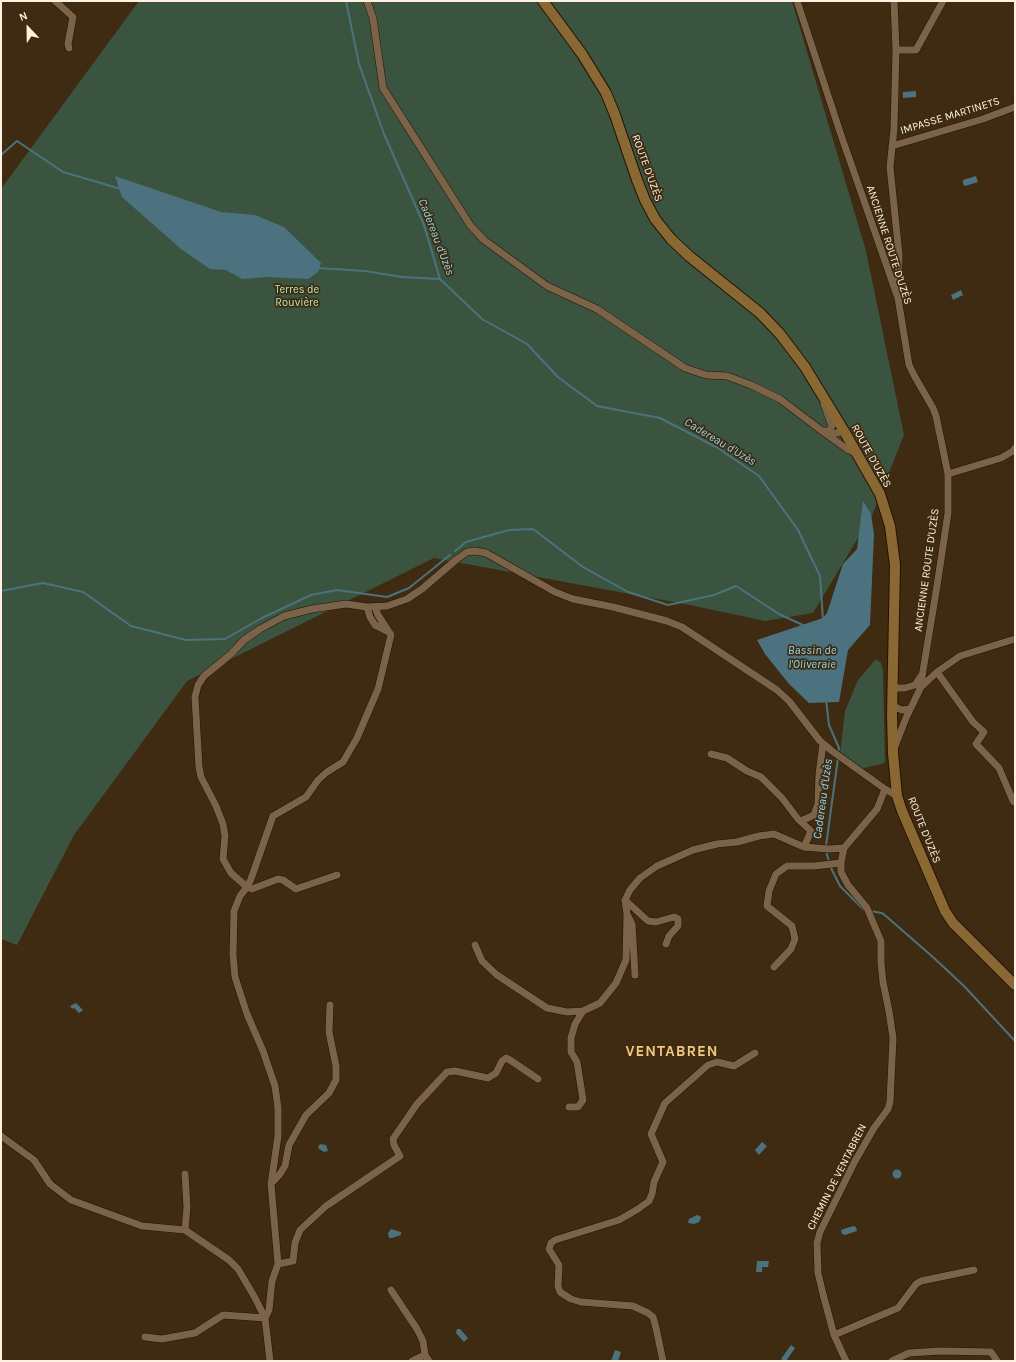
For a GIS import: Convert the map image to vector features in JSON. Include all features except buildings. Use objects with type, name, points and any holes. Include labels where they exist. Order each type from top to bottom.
[{"type":"main road","name":"ROUTE D'UZÈS","points":[[543,1],[582,54],[606,93],[615,114],[637,180],[655,219],[670,239],[760,313],[780,334],[804,367],[880,494],[890,526],[895,565],[892,704],[893,753],[897,796],[945,911],[953,923],[1015,985]]},
{"type":"street","points":[[55,1],[73,17],[68,44],[69,48]]},
{"type":"street","points":[[367,1],[373,18],[383,88],[470,225],[484,240],[547,286],[597,309],[685,368],[706,375],[726,376],[751,385],[780,399],[847,449],[856,453]]},
{"type":"street","name":"ANCIENNE ROUTE D'UZÈS","points":[[797,1],[841,135],[898,298],[909,365],[933,408],[948,474],[948,513],[923,674],[920,689],[910,708],[893,753]]},
{"type":"street","points":[[894,1],[896,50],[894,129],[890,167],[899,254],[898,298]]},
{"type":"street","points":[[896,50],[916,50],[943,1]]},
{"type":"street","name":"IMPASSE MARTINETS","points":[[892,146],[984,119],[1015,107]]},
{"type":"street","points":[[820,393],[832,426],[829,431],[822,431]]},
{"type":"street","points":[[822,431],[832,434],[845,434]]},
{"type":"street","points":[[833,439],[842,439],[845,434]]},
{"type":"street","points":[[948,474],[1001,458],[1013,451],[1015,448]]},
{"type":"street","points":[[337,875],[296,889],[283,880],[278,879],[252,889],[247,887],[231,873],[223,859],[225,836],[223,824],[216,806],[201,777],[197,759],[195,697],[198,685],[204,676],[231,654],[244,640],[260,629],[284,616],[312,608],[346,604],[367,607],[387,606],[407,599],[422,589],[467,552],[486,552],[555,592],[573,599],[641,614],[682,627],[777,690],[789,701],[823,744],[897,796]]},
{"type":"street","points":[[367,607],[370,617],[376,625],[389,632]]},
{"type":"street","points":[[265,1318],[269,1310],[272,1281],[278,1264],[271,1184],[278,1136],[278,1108],[275,1086],[263,1051],[247,1014],[235,977],[233,955],[234,911],[240,896],[247,887],[273,816],[306,797],[318,780],[327,772],[343,762],[357,738],[378,689],[390,644],[391,635],[375,607]]},
{"type":"street","points":[[920,689],[937,672],[960,656],[1015,639]]},
{"type":"street","points":[[937,672],[973,722],[984,732],[976,744],[998,768],[1013,801],[1015,802]]},
{"type":"street","points":[[892,688],[905,688],[915,685],[923,674]]},
{"type":"street","points":[[905,688],[913,695],[915,700]]},
{"type":"street","points":[[892,704],[902,710],[910,708]]},
{"type":"street","points":[[801,821],[814,815],[818,804],[819,774],[823,744]]},
{"type":"street","points":[[711,754],[727,758],[747,771],[761,777],[811,831],[804,847]]},
{"type":"street","name":"CHEMIN DE VENTABREN","points":[[846,1361],[834,1335],[818,1273],[817,1243],[820,1232],[855,1161],[874,1128],[888,1109],[891,1096],[893,1038],[883,982],[881,963],[882,941],[868,911],[848,885],[841,872],[841,863],[844,848],[877,809],[885,789]]},
{"type":"street","points":[[475,946],[482,960],[497,975],[547,1008],[567,1012],[583,1011],[600,1003],[616,983],[626,960],[626,900],[630,890],[640,878],[657,866],[693,850],[717,844],[737,842],[759,836],[774,834],[804,847],[826,849],[844,848]]},
{"type":"street","points":[[774,967],[791,950],[795,939],[792,926],[767,906],[769,891],[776,874],[787,866],[841,863]]},
{"type":"street","points":[[626,900],[648,921],[656,922],[674,917],[678,919],[678,926],[669,936],[666,944]]},
{"type":"street","points":[[627,914],[632,924],[635,975]]},
{"type":"street","points":[[271,1184],[285,1166],[289,1145],[306,1115],[329,1093],[336,1080],[336,1066],[329,1032],[330,1005]]},
{"type":"street","points":[[569,1107],[578,1107],[583,1100],[577,1062],[571,1052],[571,1038],[575,1024],[583,1011]]},
{"type":"street","points":[[663,1361],[653,1317],[648,1313],[633,1306],[581,1302],[570,1299],[560,1292],[558,1286],[559,1265],[550,1249],[551,1243],[555,1240],[619,1220],[649,1201],[654,1182],[663,1162],[651,1134],[665,1103],[708,1065],[717,1062],[734,1066],[755,1053]]},
{"type":"street","points":[[278,1264],[293,1261],[295,1243],[300,1230],[326,1206],[400,1156],[394,1146],[393,1139],[417,1104],[447,1072],[455,1071],[488,1078],[496,1073],[502,1061],[506,1058],[538,1079]]},
{"type":"street","points":[[1,1136],[34,1160],[50,1184],[71,1200],[142,1226],[185,1230],[229,1260],[238,1269],[265,1318],[270,1361]]},
{"type":"street","points":[[185,1230],[187,1207],[186,1174]]},
{"type":"street","points":[[834,1335],[898,1308],[916,1284],[921,1281],[974,1270]]},
{"type":"street","points":[[391,1290],[417,1329],[423,1341],[427,1358],[412,1361]]},
{"type":"street","points":[[146,1337],[162,1339],[195,1333],[223,1315],[265,1318]]},
{"type":"street","points":[[892,1361],[909,1353],[940,1351],[991,1352],[997,1361]]},
{"type":"green space","name":"Terres de Rouvière","points":[[139,1],[792,1],[866,251],[904,435],[873,513],[813,613],[765,621],[690,605],[434,558],[187,681],[74,835],[17,945],[1,939],[1,189]]},
{"type":"green space","name":"Bassin de l'Oliveraie","points":[[876,659],[881,663],[883,671],[885,763],[860,769],[840,754],[845,711],[858,680]]},
{"type":"water","points":[[916,91],[916,97],[903,98],[903,92]]},
{"type":"water","points":[[115,176],[221,212],[255,215],[284,227],[321,263],[318,272],[308,279],[267,277],[242,279],[226,270],[210,269],[181,249],[122,197]]},
{"type":"water","points":[[976,176],[978,182],[965,186],[963,184],[963,180]]},
{"type":"water","points":[[961,290],[963,295],[953,300],[951,295]]},
{"type":"water","name":"Bassin de l'Oliveraie","points":[[863,501],[871,514],[874,534],[870,625],[848,650],[839,702],[809,703],[789,684],[765,654],[757,640],[823,618],[827,613],[843,564],[857,549]]},
{"type":"water","points":[[76,1003],[83,1010],[79,1013],[70,1006]]},
{"type":"water","points":[[762,1142],[767,1146],[759,1155],[755,1150]]},
{"type":"water","points":[[320,1144],[326,1145],[328,1151],[324,1152],[319,1149],[318,1147]]},
{"type":"water","points":[[897,1169],[902,1174],[897,1179],[892,1174]]},
{"type":"water","points":[[697,1215],[701,1218],[699,1222],[694,1224],[688,1223],[689,1219]]},
{"type":"water","points":[[853,1226],[856,1227],[857,1231],[845,1235],[842,1234],[841,1230]]},
{"type":"water","points":[[391,1229],[401,1232],[401,1235],[389,1238],[388,1233]]},
{"type":"water","points":[[757,1261],[769,1261],[768,1267],[762,1267],[762,1272],[756,1272]]},
{"type":"water","points":[[457,1329],[460,1329],[468,1338],[464,1342],[456,1333]]},
{"type":"water","points":[[791,1345],[795,1348],[786,1361],[784,1361],[781,1359]]},
{"type":"water","points":[[615,1350],[621,1352],[618,1361],[611,1361]]},
{"type":"waterway","name":"Cadereau d'Uzès","points":[[346,1],[359,64],[384,134],[424,225],[440,279],[482,319],[527,344],[558,377],[597,406],[660,418],[718,448],[759,476],[798,530],[820,576],[823,620]]},
{"type":"waterway","points":[[1,155],[17,141],[63,172],[121,189]]},
{"type":"waterway","points":[[318,268],[365,271],[402,277],[440,279]]},
{"type":"waterway","points":[[455,551],[466,542],[509,530],[533,529],[583,567],[628,592],[668,605],[714,595],[736,586],[779,614],[805,626]]},
{"type":"waterway","points":[[1,591],[43,583],[83,592],[131,626],[186,640],[225,639],[262,618],[311,595],[337,590],[387,597],[409,588],[450,555]]},
{"type":"waterway","name":"Cadereau d'Uzès","points":[[826,700],[829,725],[839,748],[838,753]]},
{"type":"waterway","name":"Cadereau d'Uzès","points":[[826,846],[838,758]]},
{"type":"waterway","name":"Cadereau d'Uzès","points":[[826,851],[829,862]]},
{"type":"waterway","name":"Cadereau d'Uzès","points":[[830,866],[840,886],[863,909],[866,910]]},
{"type":"waterway","name":"Cadereau d'Uzès","points":[[870,911],[882,913],[934,958],[964,986],[1015,1041]]},
{"type":"district","name":"VENTABREN","points":[[672,1052]]}]
